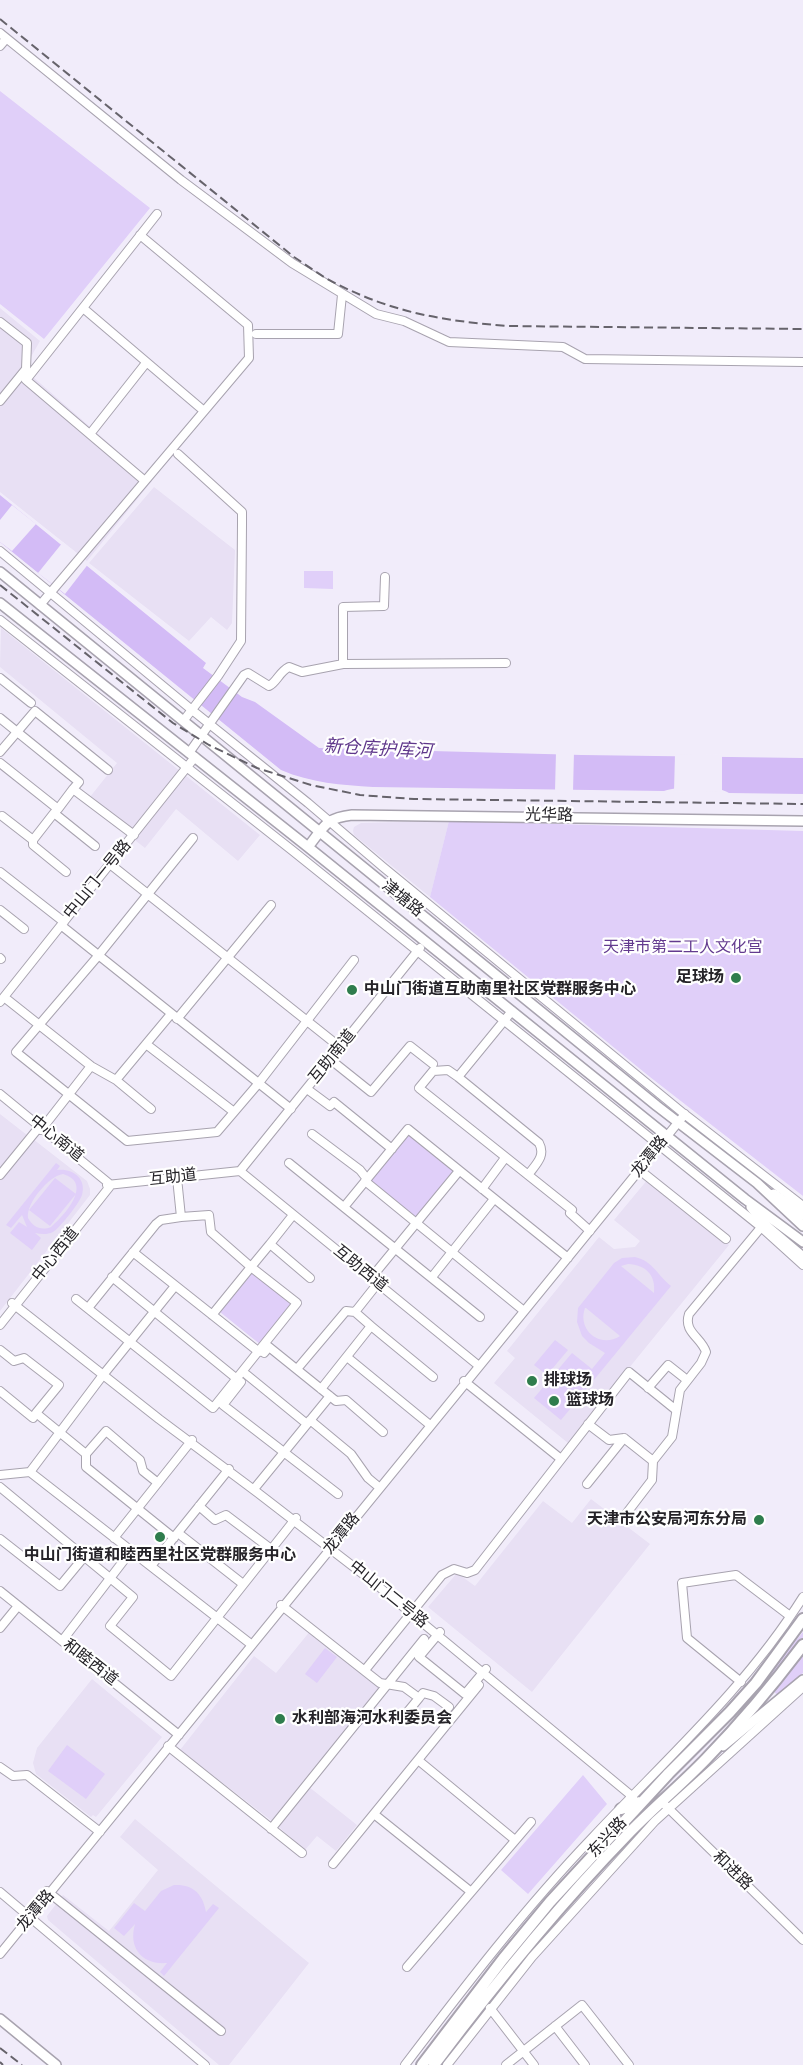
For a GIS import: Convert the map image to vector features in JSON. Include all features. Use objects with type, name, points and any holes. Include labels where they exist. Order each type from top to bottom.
[{"type":"highway","name":"东兴路","points":[[434,2065],[588,1868],[638,1800],[743,1698],[803,1619]]},
{"type":"highway","name":"东兴路","points":[[422,2065],[503,1959],[588,1868],[665,1805],[787,1667],[803,1645]]},
{"type":"highway","points":[[621,1809],[638,1800]]},
{"type":"highway","points":[[655,1821],[665,1805]]},
{"type":"main road","name":"津塘路","points":[[0,572],[676,1121],[757,1183],[803,1226]]},
{"type":"main road","name":"津塘路","points":[[0,603],[426,941],[745,1199],[803,1242]]},
{"type":"main road","name":"光华路","points":[[329,821],[352,815],[400,814],[803,821]]},
{"type":"main road","points":[[308,847],[329,821]]},
{"type":"main road","points":[[757,1183],[803,1215]]},
{"type":"main road","points":[[745,1199],[763,1226],[803,1257]]},
{"type":"main road","points":[[705,1760],[803,1680]]},
{"type":"main road","points":[[0,2019],[56,2065]]},
{"type":"street","points":[[0,46],[3,36],[181,180],[292,263],[376,314],[404,321],[449,342],[563,346],[585,359],[803,362]]},
{"type":"street","points":[[145,481],[26,380],[158,214]]},
{"type":"street","points":[[40,605],[249,358],[248,325],[140,235]]},
{"type":"street","points":[[255,334],[338,334],[342,295]]},
{"type":"street","points":[[83,308],[204,411]]},
{"type":"street","points":[[0,322],[27,343],[26,369],[0,401]]},
{"type":"street","points":[[90,434],[146,363]]},
{"type":"street","points":[[178,454],[242,512],[241,641],[218,676],[184,720]]},
{"type":"street","points":[[0,551],[683,1113],[803,1206]]},
{"type":"street","points":[[385,578],[384,606],[343,607],[343,664],[506,663]]},
{"type":"street","points":[[0,620],[418,951],[658,1145],[763,1226],[803,1265]]},
{"type":"street","name":"中山门一号路","points":[[2,999],[187,769],[201,736],[244,675],[248,673],[268,686],[272,684],[280,671],[290,667],[302,672],[343,664]]},
{"type":"street","points":[[0,678],[31,703]]},
{"type":"street","points":[[0,752],[35,711],[108,770]]},
{"type":"street","points":[[0,718],[79,782],[33,840]]},
{"type":"street","points":[[0,763],[95,846]]},
{"type":"street","points":[[73,789],[134,835]]},
{"type":"street","points":[[1,816],[33,840],[33,845],[66,872]]},
{"type":"street","points":[[193,838],[98,956],[16,1052],[127,1141],[218,1132],[354,960]]},
{"type":"street","points":[[111,864],[341,1048]]},
{"type":"street","points":[[0,872],[98,956],[291,1109]]},
{"type":"street","points":[[116,1080],[146,1044],[228,958],[271,905]]},
{"type":"street","points":[[0,910],[24,929]]},
{"type":"street","name":"互助南道","points":[[240,1172],[426,941]]},
{"type":"street","points":[[2,999],[40,1023],[91,1066],[116,1080],[151,1109]]},
{"type":"street","points":[[458,1077],[512,1011]]},
{"type":"street","points":[[146,1044],[234,1112]]},
{"type":"street","points":[[331,1060],[371,1092],[410,1046],[433,1064]]},
{"type":"street","points":[[0,1175],[91,1066]]},
{"type":"street","points":[[528,1175],[540,1159],[542,1150],[539,1143],[448,1070],[433,1071],[419,1088],[505,1158],[572,1210],[570,1214],[589,1230]]},
{"type":"street","points":[[307,1089],[330,1106],[334,1102],[392,1149]]},
{"type":"street","name":"中心南道","points":[[0,1094],[108,1185]]},
{"type":"street","name":"中心南道","points":[[0,1099],[40,1129]]},
{"type":"street","name":"龙潭路","points":[[0,1954],[2,1944],[30,1916],[683,1113]]},
{"type":"street","points":[[344,1207],[408,1129],[567,1257]]},
{"type":"street","points":[[312,1134],[360,1170],[366,1180],[416,1223],[523,1310]]},
{"type":"street","points":[[482,1189],[505,1158]]},
{"type":"street","points":[[289,1162],[480,1317]]},
{"type":"street","points":[[638,1169],[726,1239]]},
{"type":"street","points":[[370,1278],[459,1171]]},
{"type":"street","name":"互助道","points":[[108,1185],[240,1172]]},
{"type":"street","name":"互助西道","points":[[240,1172],[478,1365]]},
{"type":"street","points":[[177,1178],[181,1217]]},
{"type":"street","name":"中心西道","points":[[0,1325],[108,1185]]},
{"type":"street","points":[[432,1278],[494,1199]]},
{"type":"street","points":[[76,1299],[213,1408],[297,1303],[211,1232],[209,1215],[159,1221],[88,1308]]},
{"type":"street","points":[[212,1315],[293,1215]]},
{"type":"street","points":[[626,1514],[652,1480],[653,1461],[672,1437],[680,1390],[701,1363],[706,1352],[705,1347],[687,1327],[688,1314],[763,1226]]},
{"type":"street","points":[[270,1244],[310,1278]]},
{"type":"street","points":[[133,1252],[259,1352]]},
{"type":"street","points":[[112,1277],[237,1379]]},
{"type":"street","points":[[355,1312],[378,1283]]},
{"type":"street","points":[[30,1472],[104,1374],[175,1286]]},
{"type":"street","name":"中心西道","points":[[0,1318],[15,1303]]},
{"type":"street","name":"中山门二号路","points":[[15,1303],[104,1374],[330,1546],[485,1671],[638,1800]]},
{"type":"street","points":[[297,1369],[343,1313],[349,1311],[355,1312],[433,1377]]},
{"type":"street","points":[[321,1389],[372,1326]]},
{"type":"street","points":[[338,1494],[223,1405],[269,1347],[336,1401],[346,1400],[383,1432]]},
{"type":"street","points":[[0,1350],[14,1361],[24,1358],[59,1385],[33,1418],[0,1391]]},
{"type":"street","points":[[347,1357],[429,1424]]},
{"type":"street","points":[[648,1388],[668,1365],[687,1380]]},
{"type":"street","points":[[365,1670],[411,1612],[447,1572],[454,1569],[467,1573],[475,1570],[629,1372],[676,1410]]},
{"type":"street","points":[[247,1375],[351,1454],[368,1478],[378,1487]]},
{"type":"street","points":[[464,1381],[561,1459]]},
{"type":"street","points":[[255,1488],[330,1396]]},
{"type":"street","points":[[36,1413],[86,1454]]},
{"type":"street","points":[[588,1424],[609,1440],[624,1438],[653,1461]]},
{"type":"street","points":[[158,1483],[143,1470],[140,1460],[106,1431],[86,1454],[86,1467],[138,1509],[243,1584]]},
{"type":"street","points":[[587,1484],[624,1438]]},
{"type":"street","points":[[114,1538],[191,1441]]},
{"type":"street","points":[[151,1566],[228,1469]]},
{"type":"street","points":[[0,1475],[30,1472],[251,1644]]},
{"type":"street","points":[[0,1487],[133,1597],[110,1626],[171,1676],[295,1519]]},
{"type":"street","points":[[199,1506],[216,1520],[226,1515],[271,1549]]},
{"type":"street","points":[[0,1539],[60,1586],[84,1557]]},
{"type":"street","points":[[62,1641],[132,1551]]},
{"type":"street","points":[[741,1682],[687,1638],[682,1583],[736,1575],[790,1616]]},
{"type":"street","name":"和睦西道","points":[[0,1591],[178,1733]]},
{"type":"street","points":[[638,1800],[741,1682],[803,1597]]},
{"type":"street","points":[[0,1628],[18,1605]]},
{"type":"street","points":[[282,1606],[380,1683],[404,1686],[419,1698]]},
{"type":"street","points":[[438,1634],[419,1658],[465,1694],[485,1671]]},
{"type":"street","points":[[271,1829],[424,1640]]},
{"type":"street","points":[[333,1864],[479,1685]]},
{"type":"street","points":[[665,1805],[803,1687]]},
{"type":"street","points":[[405,1715],[423,1693],[434,1696],[448,1707]]},
{"type":"street","points":[[168,1746],[302,1853]]},
{"type":"street","points":[[418,1761],[515,1839]]},
{"type":"street","points":[[0,1767],[12,1776],[27,1775],[99,1831]]},
{"type":"street","name":"和进路","points":[[665,1805],[803,1940]]},
{"type":"street","points":[[405,2065],[532,1905],[621,1809]]},
{"type":"street","points":[[374,1814],[471,1891]]},
{"type":"street","points":[[447,2065],[532,1957],[655,1821]]},
{"type":"street","points":[[407,1967],[531,1822]]},
{"type":"street","points":[[0,1892],[213,2065]]},
{"type":"street","points":[[49,1892],[221,2031]]},
{"type":"street","points":[[30,1916],[206,2065]]},
{"type":"street","points":[[506,2065],[582,2005],[629,2065]]},
{"type":"street","points":[[490,2008],[534,2065]]},
{"type":"street","points":[[555,2026],[585,2065]]},
{"type":"shaded area","points":[[0,308],[40,341],[24,369],[152,481],[87,561],[0,492]]},
{"type":"shaded area","points":[[154,487],[235,550],[232,623],[227,630],[211,617],[189,641],[89,563]]},
{"type":"shaded area","points":[[1,628],[260,835],[238,861],[176,809],[145,848],[86,802],[117,763],[0,667]]},
{"type":"shaded area","points":[[449,821],[430,897],[354,835],[353,831],[354,827],[361,823]]},
{"type":"shaded area","points":[[0,1114],[27,1135],[0,1170]]},
{"type":"shaded area","points":[[33,1139],[87,1181],[90,1195],[0,1311],[0,1179]]},
{"type":"shaded area","points":[[648,1179],[729,1245],[568,1443],[494,1383],[515,1358],[507,1351],[599,1237],[614,1249],[635,1247],[640,1241],[614,1220]]},
{"type":"shaded area","points":[[591,1499],[650,1544],[532,1692],[428,1607],[457,1573],[475,1586],[543,1501],[572,1523]]},
{"type":"shaded area","name":"水利部海河水利委员会","points":[[311,1630],[382,1687],[304,1783],[357,1825],[336,1851],[317,1836],[305,1850],[272,1821],[180,1750],[254,1656],[276,1673]]},
{"type":"shaded area","points":[[92,1679],[162,1737],[96,1817],[93,1815],[91,1817],[36,1774],[33,1763],[37,1748]]},
{"type":"shaded area","points":[[135,1819],[309,1963],[229,2065],[219,2065],[48,1920],[47,1916],[63,1895],[109,1931],[158,1870],[120,1837]]},
{"type":"green space","points":[[0,91],[150,208],[44,339],[0,304]]},
{"type":"green space","points":[[304,571],[333,571],[333,589],[304,588]]},
{"type":"green space","name":"天津市第二工人文化宫","points":[[449,821],[803,831],[803,1196],[650,1077],[430,897]]},
{"type":"green space","points":[[408,1134],[454,1171],[415,1220],[369,1182]]},
{"type":"green space","points":[[56,1163],[60,1166],[57,1170],[68,1171],[80,1179],[83,1189],[78,1203],[56,1230],[46,1234],[35,1233],[41,1238],[32,1250],[10,1233],[19,1222],[27,1227],[22,1215],[11,1228],[6,1225]],"holes":[[[63,1174],[72,1178],[76,1185],[76,1192],[74,1200],[63,1215],[51,1227],[41,1228],[32,1224],[28,1218],[28,1212],[45,1185]]]},
{"type":"green space","points":[[55,1178],[76,1194],[50,1226],[29,1210]]},
{"type":"green space","points":[[622,1258],[641,1259],[651,1265],[671,1286],[561,1420],[534,1398],[572,1353],[592,1369],[605,1353],[582,1336],[577,1322],[578,1308],[614,1263]],"holes":[[[628,1264],[640,1266],[648,1272],[653,1281],[654,1293],[621,1266]],[[586,1308],[620,1336],[605,1340],[592,1335],[584,1323]]]},
{"type":"green space","points":[[253,1272],[293,1306],[261,1345],[220,1312]]},
{"type":"green space","name":"篮球场","points":[[555,1340],[568,1350],[547,1375],[534,1365]]},
{"type":"green space","points":[[803,1632],[803,1673],[778,1695],[761,1682]]},
{"type":"green space","points":[[325,1648],[337,1657],[317,1683],[305,1674]]},
{"type":"green space","points":[[67,1745],[105,1774],[86,1799],[48,1771]]},
{"type":"green space","points":[[583,1775],[607,1804],[528,1894],[501,1870]]},
{"type":"green space","points":[[174,1885],[187,1886],[196,1891],[200,1895],[206,1912],[213,1904],[219,1908],[164,1976],[160,1972],[167,1963],[158,1963],[144,1958],[135,1947],[133,1933],[135,1924],[124,1936],[114,1928],[134,1903],[145,1911],[161,1891]]},
{"type":"water","name":"新仓库护库河","points":[[0,495],[206,663],[203,668],[319,748],[803,758],[803,794],[729,793],[715,788],[697,787],[664,791],[373,787],[327,783],[281,770],[0,542]]},
{"type":"pier","points":[[12,505],[36,524],[12,551],[0,542],[0,520]]},
{"type":"pier","points":[[63,542],[89,563],[65,594],[38,573]]},
{"type":"pier","points":[[556,752],[574,752],[573,791],[555,791]]},
{"type":"pier","points":[[675,754],[722,755],[722,792],[674,791]]},
{"type":"railway","points":[[0,19],[294,257],[320,275],[358,294],[420,314],[508,326],[803,329]]},
{"type":"railway","points":[[0,585],[173,723],[209,745],[257,768],[311,785],[360,795],[414,799],[803,804]]},
{"type":"railway","points":[[0,2048],[22,2065]]},
{"type":"railway","points":[[0,2062],[3,2065]]},
{"type":"place","name":"足球场","points":[[736,978]]},
{"type":"place","name":"中山门街道互助南里社区党群服务中心","points":[[352,990]]},
{"type":"place","name":"排球场","points":[[532,1381]]},
{"type":"place","name":"篮球场","points":[[554,1401]]},
{"type":"place","name":"天津市公安局河东分局","points":[[759,1520]]},
{"type":"place","name":"中山门街道和睦西里社区党群服务中心","points":[[160,1537]]},
{"type":"place","name":"水利部海河水利委员会","points":[[280,1719]]}]
